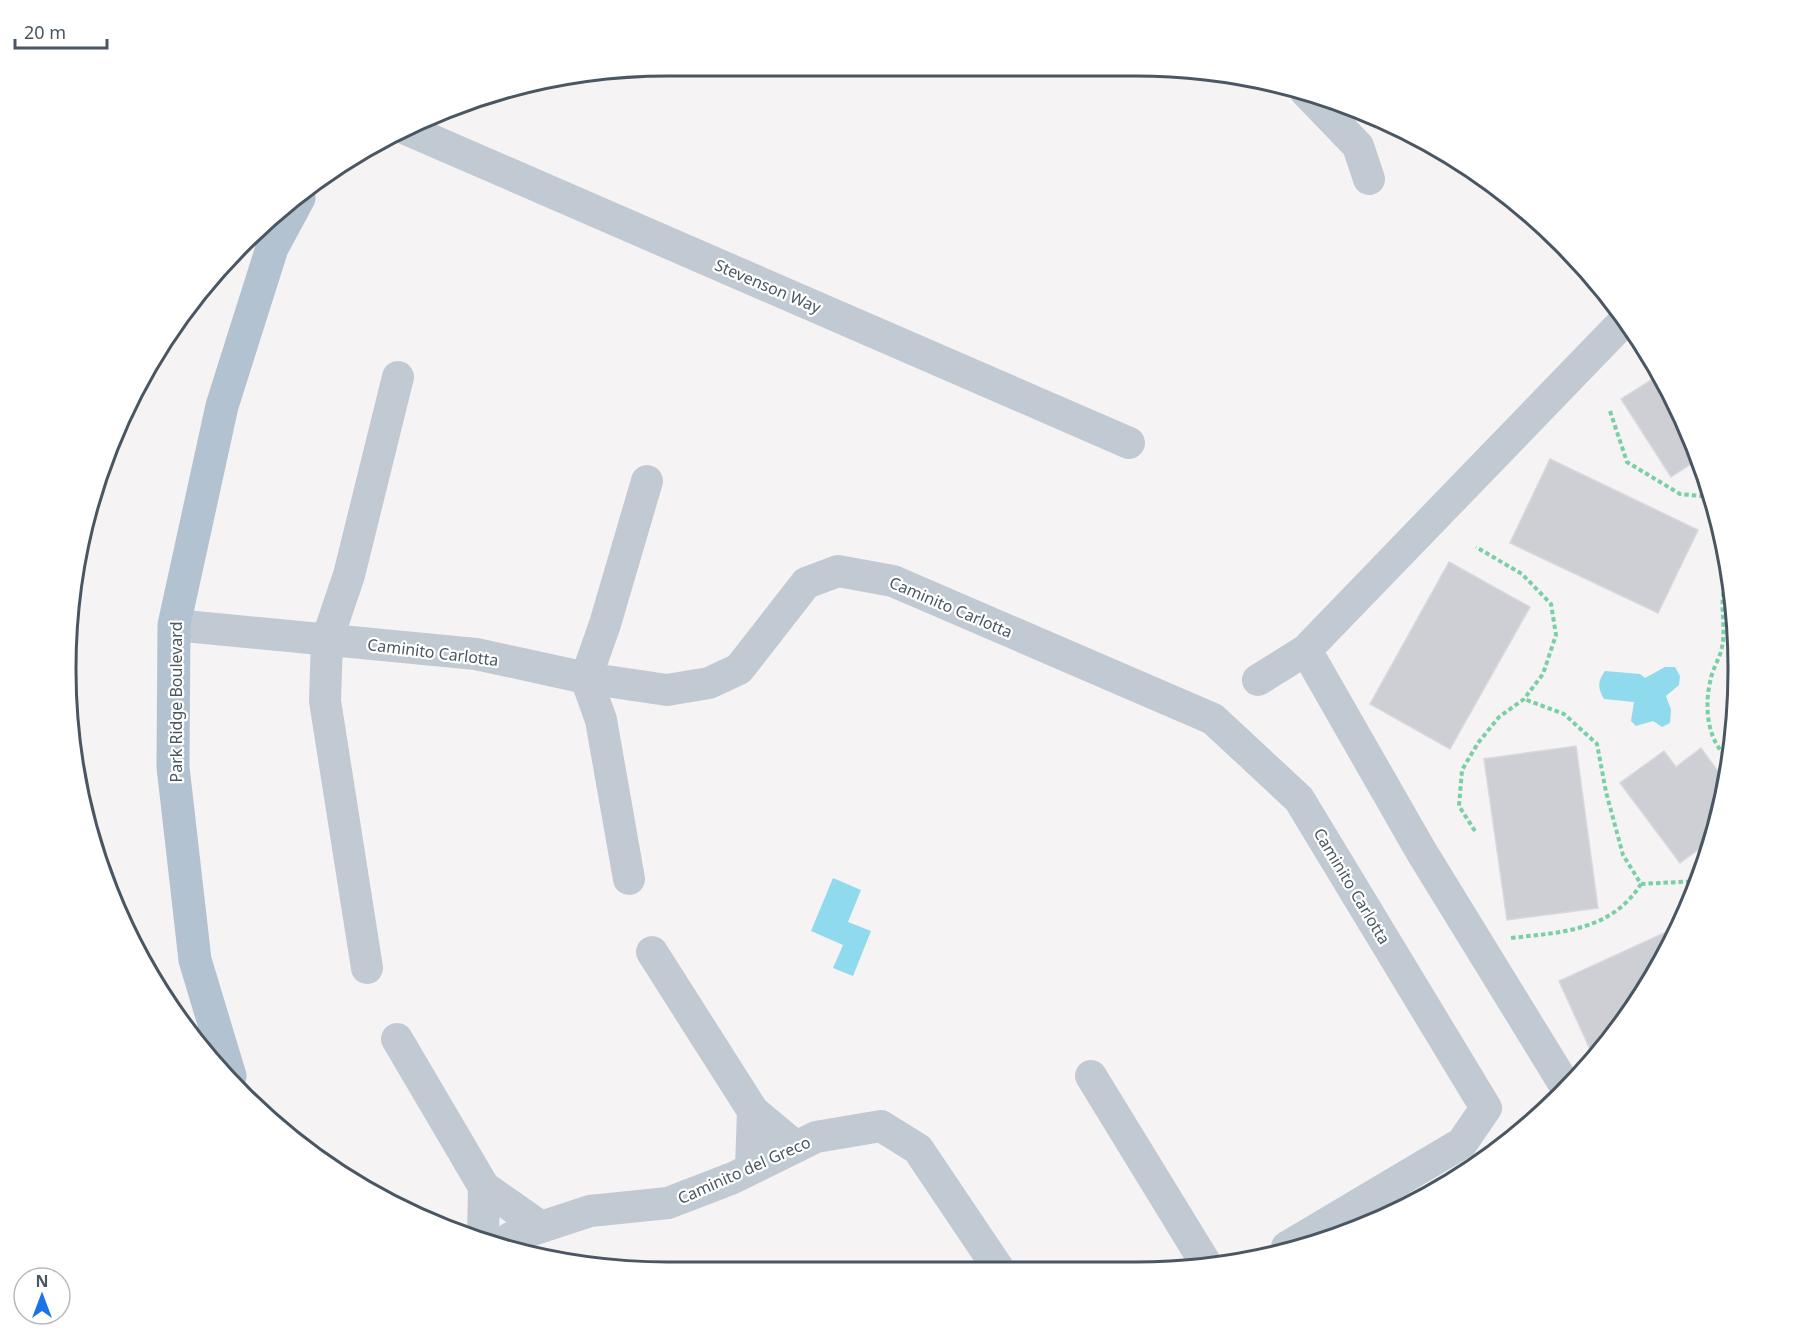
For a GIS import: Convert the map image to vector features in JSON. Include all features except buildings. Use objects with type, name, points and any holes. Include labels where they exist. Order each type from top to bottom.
[{"type":"main road","name":"Park Ridge Boulevard","points":[[226,1062],[195,960],[173,767],[174,625],[222,406],[272,248],[291,213]]},
{"type":"street","points":[[1320,107],[1359,146],[1369,179]]},
{"type":"street","name":"Stevenson Way","points":[[417,134],[1129,443]]},
{"type":"street","points":[[1258,680],[1306,650],[1618,327]]},
{"type":"street","points":[[367,968],[325,701],[327,640],[349,575],[398,377]]},
{"type":"street","points":[[629,879],[601,720],[586,678],[605,624],[647,481]]},
{"type":"street","name":"Caminito Carlotta","points":[[174,625],[476,654],[586,678],[667,690],[709,683],[739,669],[806,583],[838,571],[893,581],[1212,720],[1299,799],[1486,1108],[1462,1143],[1306,1236]]},
{"type":"street","points":[[1306,650],[1421,851],[1562,1080]]},
{"type":"street","points":[[652,952],[753,1111],[796,1146]]},
{"type":"street","points":[[397,1039],[484,1187],[522,1240]]},
{"type":"street","points":[[1091,1076],[1202,1257]]},
{"type":"street","points":[[751,1168],[753,1111]]},
{"type":"street","name":"Caminito del Greco","points":[[522,1240],[590,1210],[668,1203],[751,1168],[816,1137],[881,1126],[918,1149],[994,1262]]},
{"type":"street","points":[[483,1231],[484,1187]]},
{"type":"path","points":[[1610,411],[1627,462],[1680,494],[1701,496]]},
{"type":"path","points":[[1475,831],[1459,806],[1462,770],[1478,743],[1499,717],[1524,699],[1543,674],[1556,635],[1551,604],[1522,574],[1476,547]]},
{"type":"path","points":[[1721,749],[1713,739],[1707,704],[1711,677],[1723,646],[1723,602]]},
{"type":"path","points":[[1524,699],[1564,714],[1597,744],[1606,792],[1623,855],[1641,884]]},
{"type":"path","points":[[1641,884],[1687,882]]},
{"type":"path","points":[[1507,938],[1564,932],[1596,924],[1630,901],[1641,884]]},
{"type":"water","points":[[1665,667],[1675,667],[1680,676],[1679,685],[1666,696],[1671,710],[1670,723],[1662,727],[1653,721],[1636,726],[1631,721],[1634,702],[1604,699],[1599,688],[1605,671],[1640,674],[1645,678]]},
{"type":"water","points":[[833,878],[861,890],[848,922],[871,931],[853,976],[833,968],[843,945],[811,931]]}]
